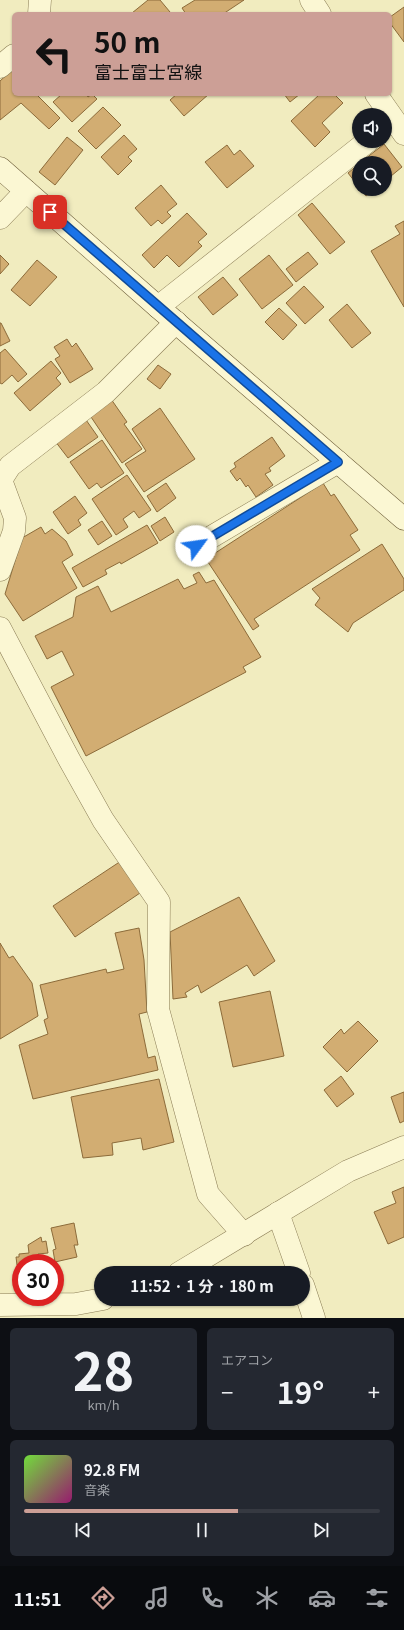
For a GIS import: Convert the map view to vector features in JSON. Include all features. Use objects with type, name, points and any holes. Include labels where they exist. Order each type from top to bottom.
[{"type":"street","points":[[38,12],[40,0]]},
{"type":"street","points":[[311,0],[319,12]]},
{"type":"street","points":[[0,67],[12,57]]},
{"type":"street","points":[[377,96],[397,123]]},
{"type":"street","points":[[158,307],[359,148]]},
{"type":"street","points":[[0,168],[158,307],[404,519]]},
{"type":"street","points":[[0,218],[26,191]]},
{"type":"street","points":[[0,570],[14,531],[15,518],[1,480],[10,466],[106,392],[176,322]]},
{"type":"street","points":[[196,546],[338,462]]},
{"type":"street","points":[[0,628],[103,820],[159,902],[158,1009],[208,1194],[244,1235]]},
{"type":"street","points":[[191,1266],[348,1171],[404,1147]]},
{"type":"street","points":[[278,1213],[297,1266]]},
{"type":"street","points":[[0,1306],[26,1311],[94,1301]]},
{"type":"street","points":[[310,1306],[314,1318]]},
{"type":"building","points":[[148,0],[160,0],[170,12],[133,12]]},
{"type":"building","points":[[195,0],[244,0],[226,12],[185,12],[182,8]]},
{"type":"building","points":[[404,7],[404,42],[392,26],[392,16]]},
{"type":"building","points":[[12,70],[12,96],[38,96],[60,118],[49,129],[21,103],[0,120],[0,81]]},
{"type":"building","points":[[60,96],[94,96],[97,99],[72,122],[53,102]]},
{"type":"building","points":[[175,96],[207,96],[184,116],[170,100]]},
{"type":"building","points":[[286,96],[298,96],[290,102]]},
{"type":"building","points":[[318,96],[336,96],[343,103],[322,123],[330,132],[315,147],[291,121]]},
{"type":"building","points":[[103,107],[121,125],[96,149],[78,131]]},
{"type":"building","points":[[124,135],[137,149],[128,157],[132,161],[118,175],[101,157]]},
{"type":"building","points":[[67,137],[83,150],[55,185],[39,172]]},
{"type":"building","points":[[227,145],[234,155],[240,150],[254,166],[227,188],[205,162]]},
{"type":"building","points":[[379,148],[387,148],[402,167],[392,175],[392,156],[369,156]]},
{"type":"building","points":[[352,170],[352,178],[348,173]]},
{"type":"building","points":[[161,185],[177,204],[167,212],[171,216],[162,224],[158,220],[151,226],[135,208]]},
{"type":"building","points":[[312,203],[345,242],[330,254],[298,215]]},
{"type":"building","points":[[187,213],[207,234],[198,242],[202,246],[179,267],[167,255],[154,268],[142,255]]},
{"type":"building","points":[[404,221],[404,307],[371,251],[400,234],[395,226]]},
{"type":"building","points":[[308,252],[318,264],[296,282],[286,269]]},
{"type":"building","points":[[0,255],[9,264],[0,274]]},
{"type":"building","points":[[269,255],[293,285],[262,309],[239,279]]},
{"type":"building","points":[[37,260],[57,277],[30,306],[11,290]]},
{"type":"building","points":[[223,277],[238,295],[213,315],[198,297]]},
{"type":"building","points":[[304,286],[324,307],[305,324],[286,303]]},
{"type":"building","points":[[347,304],[371,333],[352,348],[329,320]]},
{"type":"building","points":[[279,308],[297,325],[283,340],[265,322]]},
{"type":"building","points":[[0,323],[10,341],[0,346]]},
{"type":"building","points":[[67,339],[72,347],[76,343],[93,369],[70,383],[55,359],[60,356],[54,347]]},
{"type":"building","points":[[5,349],[27,374],[18,382],[12,375],[2,384],[0,383],[0,353]]},
{"type":"building","points":[[51,361],[61,373],[56,378],[61,384],[30,411],[14,393]]},
{"type":"building","points":[[158,365],[171,374],[160,389],[147,379]]},
{"type":"building","points":[[111,399],[127,422],[124,424],[142,449],[122,463],[89,414]]},
{"type":"building","points":[[160,408],[195,459],[144,492],[125,464],[146,451],[132,429]]},
{"type":"building","points":[[84,417],[98,437],[68,458],[55,441]]},
{"type":"building","points":[[272,437],[285,456],[269,468],[271,471],[265,474],[273,485],[256,497],[248,485],[246,487],[240,478],[237,481],[230,471],[236,467],[234,463]]},
{"type":"building","points":[[102,440],[124,473],[101,488],[97,483],[89,489],[70,462]]},
{"type":"building","points":[[127,475],[151,510],[139,518],[134,511],[123,519],[128,527],[116,535],[92,499]]},
{"type":"building","points":[[166,483],[176,498],[157,512],[147,496]]},
{"type":"building","points":[[323,483],[331,496],[334,494],[358,530],[350,535],[360,550],[254,619],[259,626],[253,630],[206,559]]},
{"type":"building","points":[[75,496],[87,513],[78,520],[81,525],[68,534],[53,512]]},
{"type":"building","points":[[165,517],[174,532],[160,541],[151,526]]},
{"type":"building","points":[[102,521],[112,536],[98,545],[88,530]]},
{"type":"building","points":[[147,525],[158,543],[121,564],[120,562],[105,570],[107,574],[83,587],[72,568]]},
{"type":"building","points":[[41,527],[45,534],[52,529],[66,541],[73,555],[62,562],[77,588],[23,621],[5,594],[22,538]]},
{"type":"building","points":[[382,544],[404,579],[404,590],[353,623],[348,632],[315,605],[320,598],[312,589]]},
{"type":"building","points":[[199,572],[206,583],[214,580],[261,657],[243,667],[246,672],[86,756],[51,687],[74,675],[62,651],[47,659],[35,636],[73,617],[76,597],[98,586],[111,612],[178,579],[184,589],[197,583],[193,575]]},
{"type":"building","points":[[121,861],[140,893],[75,937],[53,906]]},
{"type":"building","points":[[239,897],[275,961],[254,976],[247,965],[201,993],[198,985],[185,993],[187,997],[173,999],[170,932]]},
{"type":"building","points":[[139,928],[144,960],[147,1012],[139,1014],[148,1058],[155,1056],[158,1070],[33,1099],[19,1045],[48,1034],[44,1020],[48,1018],[40,985],[106,969],[107,973],[124,969],[115,933]]},
{"type":"building","points":[[0,943],[9,958],[13,956],[32,983],[38,1016],[0,1039]]},
{"type":"building","points":[[270,991],[284,1056],[233,1067],[219,1002]]},
{"type":"building","points":[[358,1021],[378,1041],[347,1072],[323,1047],[341,1029],[344,1034]]},
{"type":"building","points":[[341,1076],[354,1094],[337,1107],[324,1090]]},
{"type":"building","points":[[159,1079],[174,1142],[143,1150],[141,1138],[112,1143],[113,1155],[83,1158],[71,1097]]},
{"type":"building","points":[[404,1092],[404,1121],[400,1123],[391,1097]]},
{"type":"building","points":[[404,1187],[404,1237],[388,1244],[374,1212],[396,1203],[392,1192]]},
{"type":"building","points":[[74,1223],[78,1245],[74,1245],[77,1257],[64,1260],[64,1254],[54,1254],[53,1250],[56,1249],[51,1228]]},
{"type":"building","points":[[41,1237],[42,1242],[46,1241],[48,1253],[19,1254],[29,1253],[28,1245]]},
{"type":"route","points":[[50,212],[338,462],[196,546]]}]
